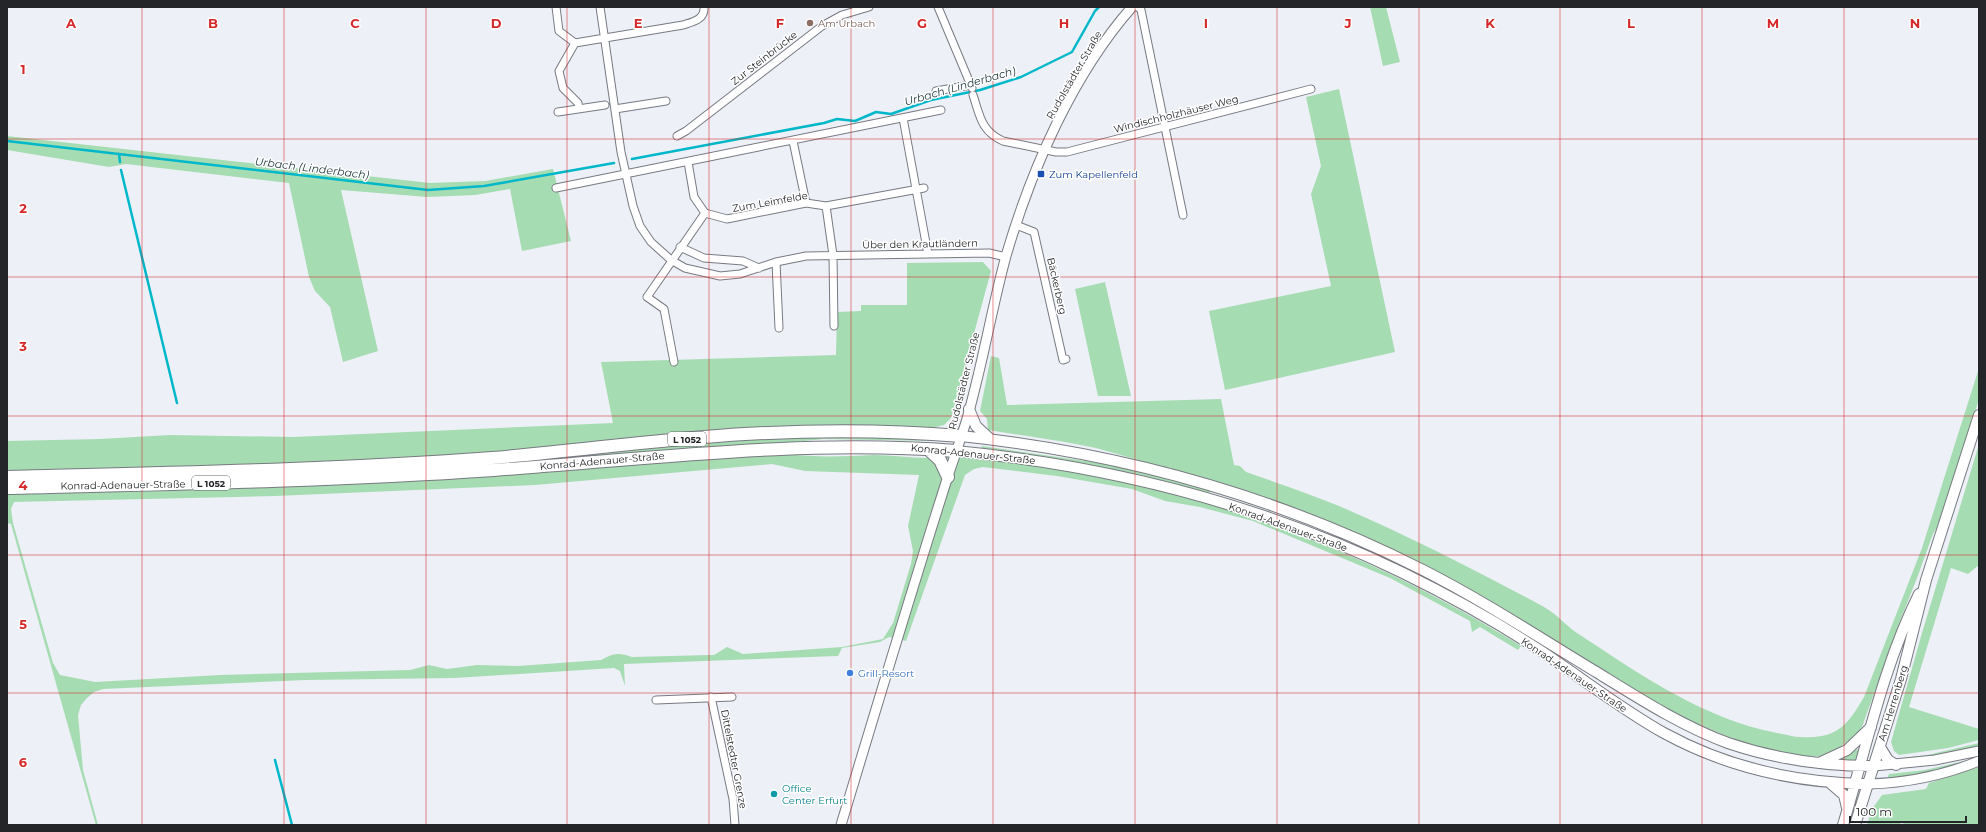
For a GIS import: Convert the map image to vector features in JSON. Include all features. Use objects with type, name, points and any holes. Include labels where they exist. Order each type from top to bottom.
[{"type":"highway","name":"Konrad-Adenauer-Straße","points":[[7,477],[277,470],[398,465],[514,456],[737,435],[791,432],[872,431],[961,436]]},
{"type":"highway","name":"Konrad-Adenauer-Straße","points":[[7,488],[218,483],[415,475],[780,448],[860,446],[956,451]]},
{"type":"highway","points":[[928,449],[940,460],[948,476]]},
{"type":"main road","points":[[970,409],[976,426],[990,439]]},
{"type":"main road","name":"Am Herrenberg","points":[[1855,825],[1914,632],[1926,580],[1979,415]]},
{"type":"main road","name":"Konrad-Adenauer-Straße","points":[[961,436],[1045,447],[1156,470],[1224,489],[1286,510],[1364,542],[1424,571],[1490,607],[1650,705],[1695,728],[1730,743],[1789,759],[1817,764],[1860,766]]},
{"type":"main road","name":"Konrad-Adenauer-Straße","points":[[956,451],[1046,462],[1154,483],[1208,498],[1304,531],[1402,573],[1490,620],[1538,649],[1633,715],[1664,733],[1699,750],[1746,768],[1786,777],[1828,782],[1868,784]]},
{"type":"main road","name":"Am Herrenberg","points":[[1855,784],[1899,639],[1926,580]]},
{"type":"main road","points":[[1817,764],[1847,750],[1872,725]]},
{"type":"main road","points":[[1880,747],[1888,760],[1896,765]]},
{"type":"main road","name":"L 1052","points":[[1860,766],[1874,766]]},
{"type":"main road","points":[[1828,782],[1844,795],[1847,804],[1847,812]]},
{"type":"main road","points":[[1843,825],[1855,784]]},
{"type":"street","points":[[556,7],[559,31],[575,43],[682,25],[699,20],[704,11],[704,7]]},
{"type":"street","name":"Über den Krautländern","points":[[600,7],[625,174],[633,206],[640,226],[651,242],[671,260],[696,271],[720,276],[740,274],[776,262],[806,256],[989,253],[1006,257]]},
{"type":"street","name":"Zur Steinbrücke","points":[[677,136],[686,131],[822,26],[842,15],[870,7]]},
{"type":"street","name":"Windischholzhäuser Weg","points":[[938,7],[972,89],[982,122],[994,137],[1003,141],[1056,152],[1067,152],[1311,89]]},
{"type":"street","name":"Rudolstädter Straße","points":[[841,825],[970,409],[1006,257],[1016,225],[1045,150],[1093,60],[1113,29],[1132,7]]},
{"type":"street","points":[[1138,7],[1141,10],[1183,215]]},
{"type":"street","points":[[575,43],[559,71],[562,88],[578,103],[579,109]]},
{"type":"street","points":[[936,92],[972,89]]},
{"type":"street","points":[[615,109],[666,101]]},
{"type":"street","points":[[558,112],[605,105]]},
{"type":"street","points":[[556,188],[941,110]]},
{"type":"street","points":[[904,118],[920,189],[928,254]]},
{"type":"street","points":[[793,141],[806,203]]},
{"type":"street","points":[[674,362],[664,309],[647,297],[671,260],[705,213],[694,197],[688,162]]},
{"type":"street","name":"Zum Leimfelde","points":[[705,213],[727,219],[806,203],[826,206],[920,189]]},
{"type":"street","points":[[826,206],[833,255],[834,326]]},
{"type":"street","name":"Bäckerberg","points":[[1016,225],[1034,232],[1063,360],[1066,359]]},
{"type":"street","points":[[680,247],[704,258],[743,261],[759,268]]},
{"type":"street","points":[[776,262],[779,328]]},
{"type":"street","name":"Dittelstedter Grenze","points":[[656,700],[732,697]]},
{"type":"street","name":"Dittelstedter Grenze","points":[[711,698],[733,799],[734,825]]},
{"type":"street","points":[[1874,766],[1935,760],[1979,751]]},
{"type":"street","points":[[1868,784],[1918,780],[1940,775],[1979,761]]},
{"type":"green space","points":[[1370,7],[1386,7],[1400,62],[1383,66]]},
{"type":"green space","points":[[1339,89],[1395,352],[1225,390],[1209,311],[1331,286],[1311,194],[1321,166],[1306,97]]},
{"type":"green space","points":[[7,136],[430,183],[485,181],[553,169],[571,241],[522,251],[510,189],[475,195],[427,197],[341,190],[378,351],[343,362],[330,307],[315,291],[309,277],[289,183],[126,164],[109,167],[7,150]]},
{"type":"green space","points":[[983,262],[991,271],[951,418],[944,425],[936,427],[935,430],[583,446],[351,463],[7,472],[7,441],[100,439],[170,435],[294,437],[613,423],[601,362],[836,355],[837,312],[861,311],[861,305],[907,305],[907,263]]},
{"type":"green space","points":[[1105,282],[1131,396],[1098,396],[1075,289]]},
{"type":"green space","points":[[991,356],[999,358],[1007,405],[1221,399],[1234,465],[1240,466],[1246,472],[1304,492],[1365,517],[1494,580],[1549,610],[1575,632],[1674,694],[1724,717],[1750,726],[1795,737],[1824,736],[1840,729],[1852,716],[1864,697],[1922,548],[1979,368],[1979,399],[1941,521],[1933,534],[1862,727],[1854,737],[1837,749],[1820,756],[1803,757],[1741,742],[1686,719],[1649,699],[1472,591],[1319,518],[1229,486],[1096,448],[988,430],[987,419],[980,411]]},
{"type":"green space","points":[[816,435],[934,439],[933,441],[824,439],[533,462],[533,459],[742,439]]},
{"type":"green space","points":[[1979,444],[1979,565],[1968,574],[1951,568],[1909,707],[1979,729],[1979,740],[1948,748],[1899,755],[1894,751],[1891,742]]},
{"type":"green space","points":[[982,446],[1120,466],[1211,490],[1209,493],[1137,474],[981,449]]},
{"type":"green space","points":[[790,454],[822,456],[888,455],[921,458],[982,458],[1048,467],[1130,483],[1189,498],[1247,516],[1360,560],[1415,586],[1469,615],[1521,646],[1518,650],[1480,627],[1472,632],[1470,621],[1390,578],[1253,521],[1200,507],[1165,501],[1132,489],[1057,476],[983,467],[974,469],[965,475],[906,641],[889,637],[880,642],[842,648],[838,656],[624,664],[625,686],[620,671],[614,668],[455,678],[306,680],[103,689],[94,692],[87,698],[81,705],[78,715],[83,770],[98,825],[96,825],[11,524],[7,523],[7,493],[293,486],[407,481]],"holes":[[[772,464],[805,471],[919,475],[908,526],[913,551],[911,564],[893,623],[883,639],[842,647],[743,654],[727,647],[714,655],[632,657],[623,654],[616,654],[601,660],[518,666],[477,665],[447,669],[429,665],[410,670],[220,675],[95,682],[60,675],[53,663],[13,523],[11,509],[14,502],[275,496],[535,485]]]},
{"type":"green space","points":[[1979,743],[1979,746],[1950,753],[1899,761],[1895,759],[1927,755]]},
{"type":"green space","points":[[1852,749],[1862,750],[1858,761],[1833,760]]},
{"type":"green space","points":[[1973,759],[1933,773],[1887,779],[1889,774],[1925,770]]},
{"type":"green space","points":[[1979,767],[1979,825],[1910,825],[1901,823],[1900,825],[1867,825],[1872,809],[1882,795],[1926,789],[1929,783]]},
{"type":"waterway","name":"Urbach (Linderbach)","points":[[632,159],[824,123],[837,119],[855,121],[876,112],[891,114],[931,100],[980,90],[1021,77],[1072,52],[1095,11],[1099,7]]},
{"type":"waterway","name":"Urbach (Linderbach)","points":[[7,141],[428,190],[484,186],[614,163]]},
{"type":"waterway","name":"Urbach (Linderbach)","points":[[119,154],[120,162]]},
{"type":"waterway","points":[[121,170],[177,403]]},
{"type":"waterway","points":[[275,760],[292,825]]},
{"type":"place","name":"Am Urbach","points":[[810,23]]},
{"type":"place","name":"Zum Kapellenfeld","points":[[1041,174]]},
{"type":"place","name":"Grill-Resort","points":[[850,673]]},
{"type":"place","name":"Office Center Erfurt","points":[[774,794]]}]
